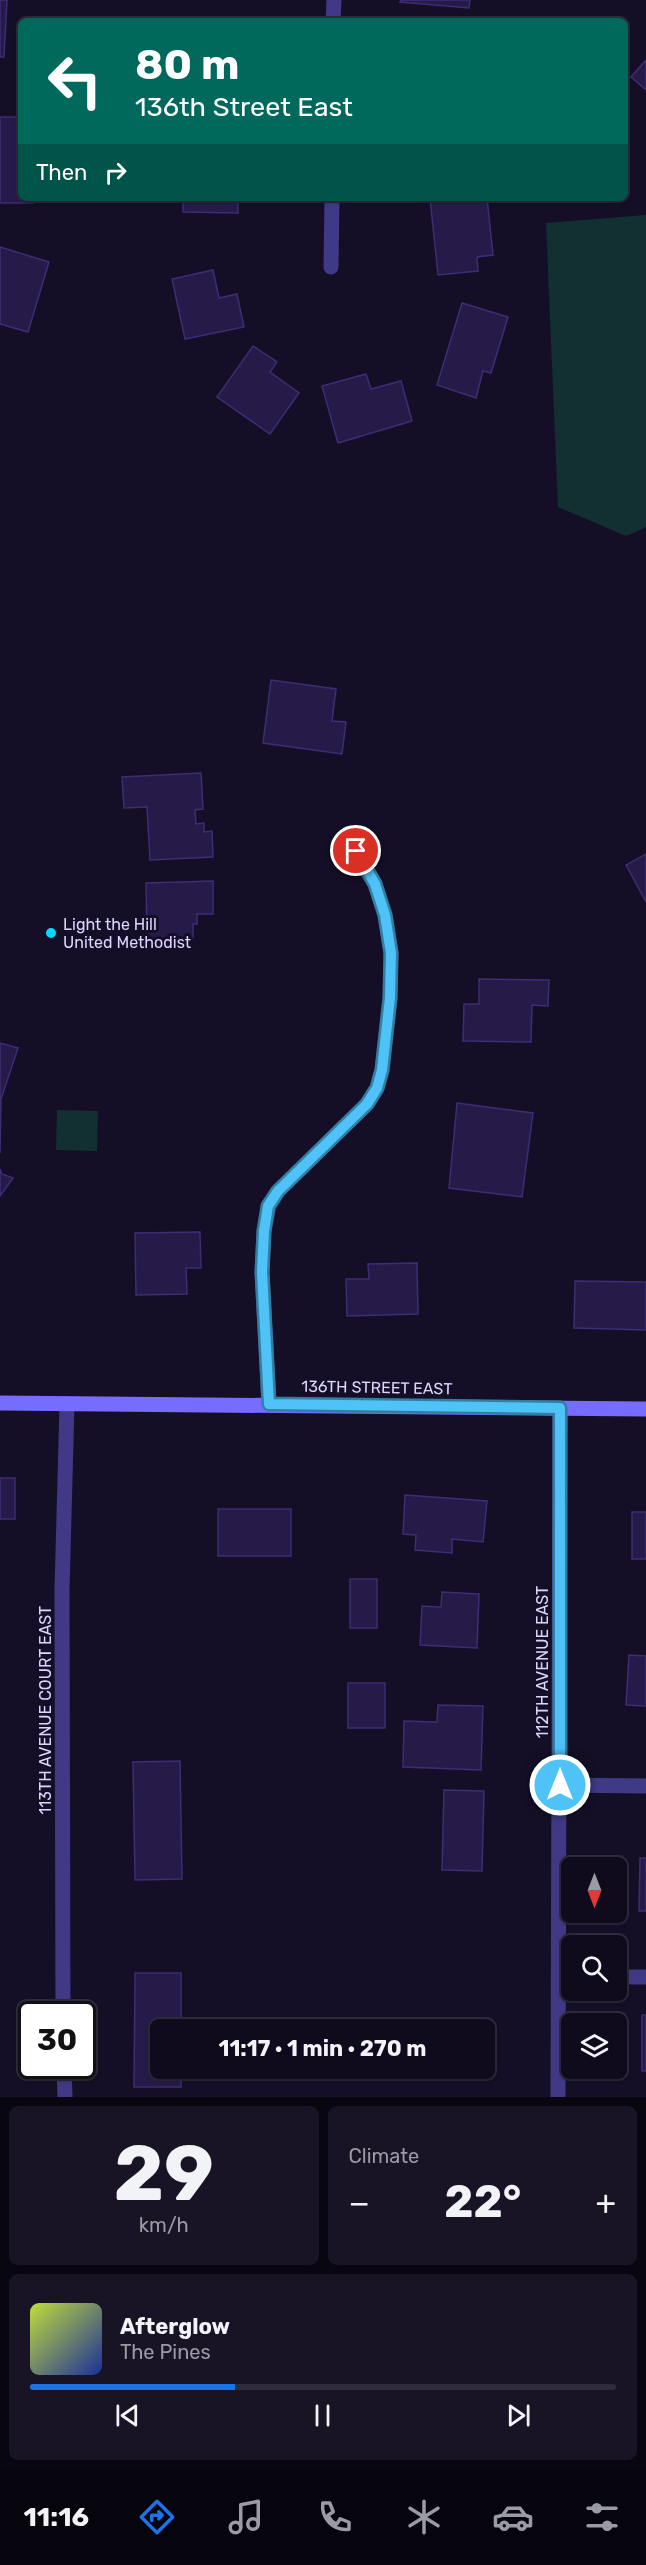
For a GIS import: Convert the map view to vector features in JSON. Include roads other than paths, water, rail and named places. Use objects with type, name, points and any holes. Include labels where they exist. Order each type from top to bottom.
[{"type":"street","points":[[333,18],[334,0]]},
{"type":"street","points":[[331,267],[332,201]]},
{"type":"street","points":[[269,1404],[262,1272],[268,1206],[278,1191],[367,1104],[377,1088],[382,1070],[390,998],[391,953],[385,915],[375,884],[356,851]]},
{"type":"street","name":"136TH STREET EAST","points":[[0,1403],[646,1409]]},
{"type":"street","name":"113TH AVENUE COURT EAST","points":[[63,2001],[62,1590],[67,1404]]},
{"type":"street","name":"112TH AVENUE EAST","points":[[560,1408],[560,1785],[564,1935]]},
{"type":"street","points":[[560,1785],[646,1786]]},
{"type":"street","points":[[627,1977],[646,1977]]},
{"type":"street","name":"112TH AVENUE EAST","points":[[558,2097],[564,2001]]},
{"type":"street","points":[[64,2079],[65,2097]]},
{"type":"place","name":"Light the Hill United Methodist","points":[[51,933]]}]
